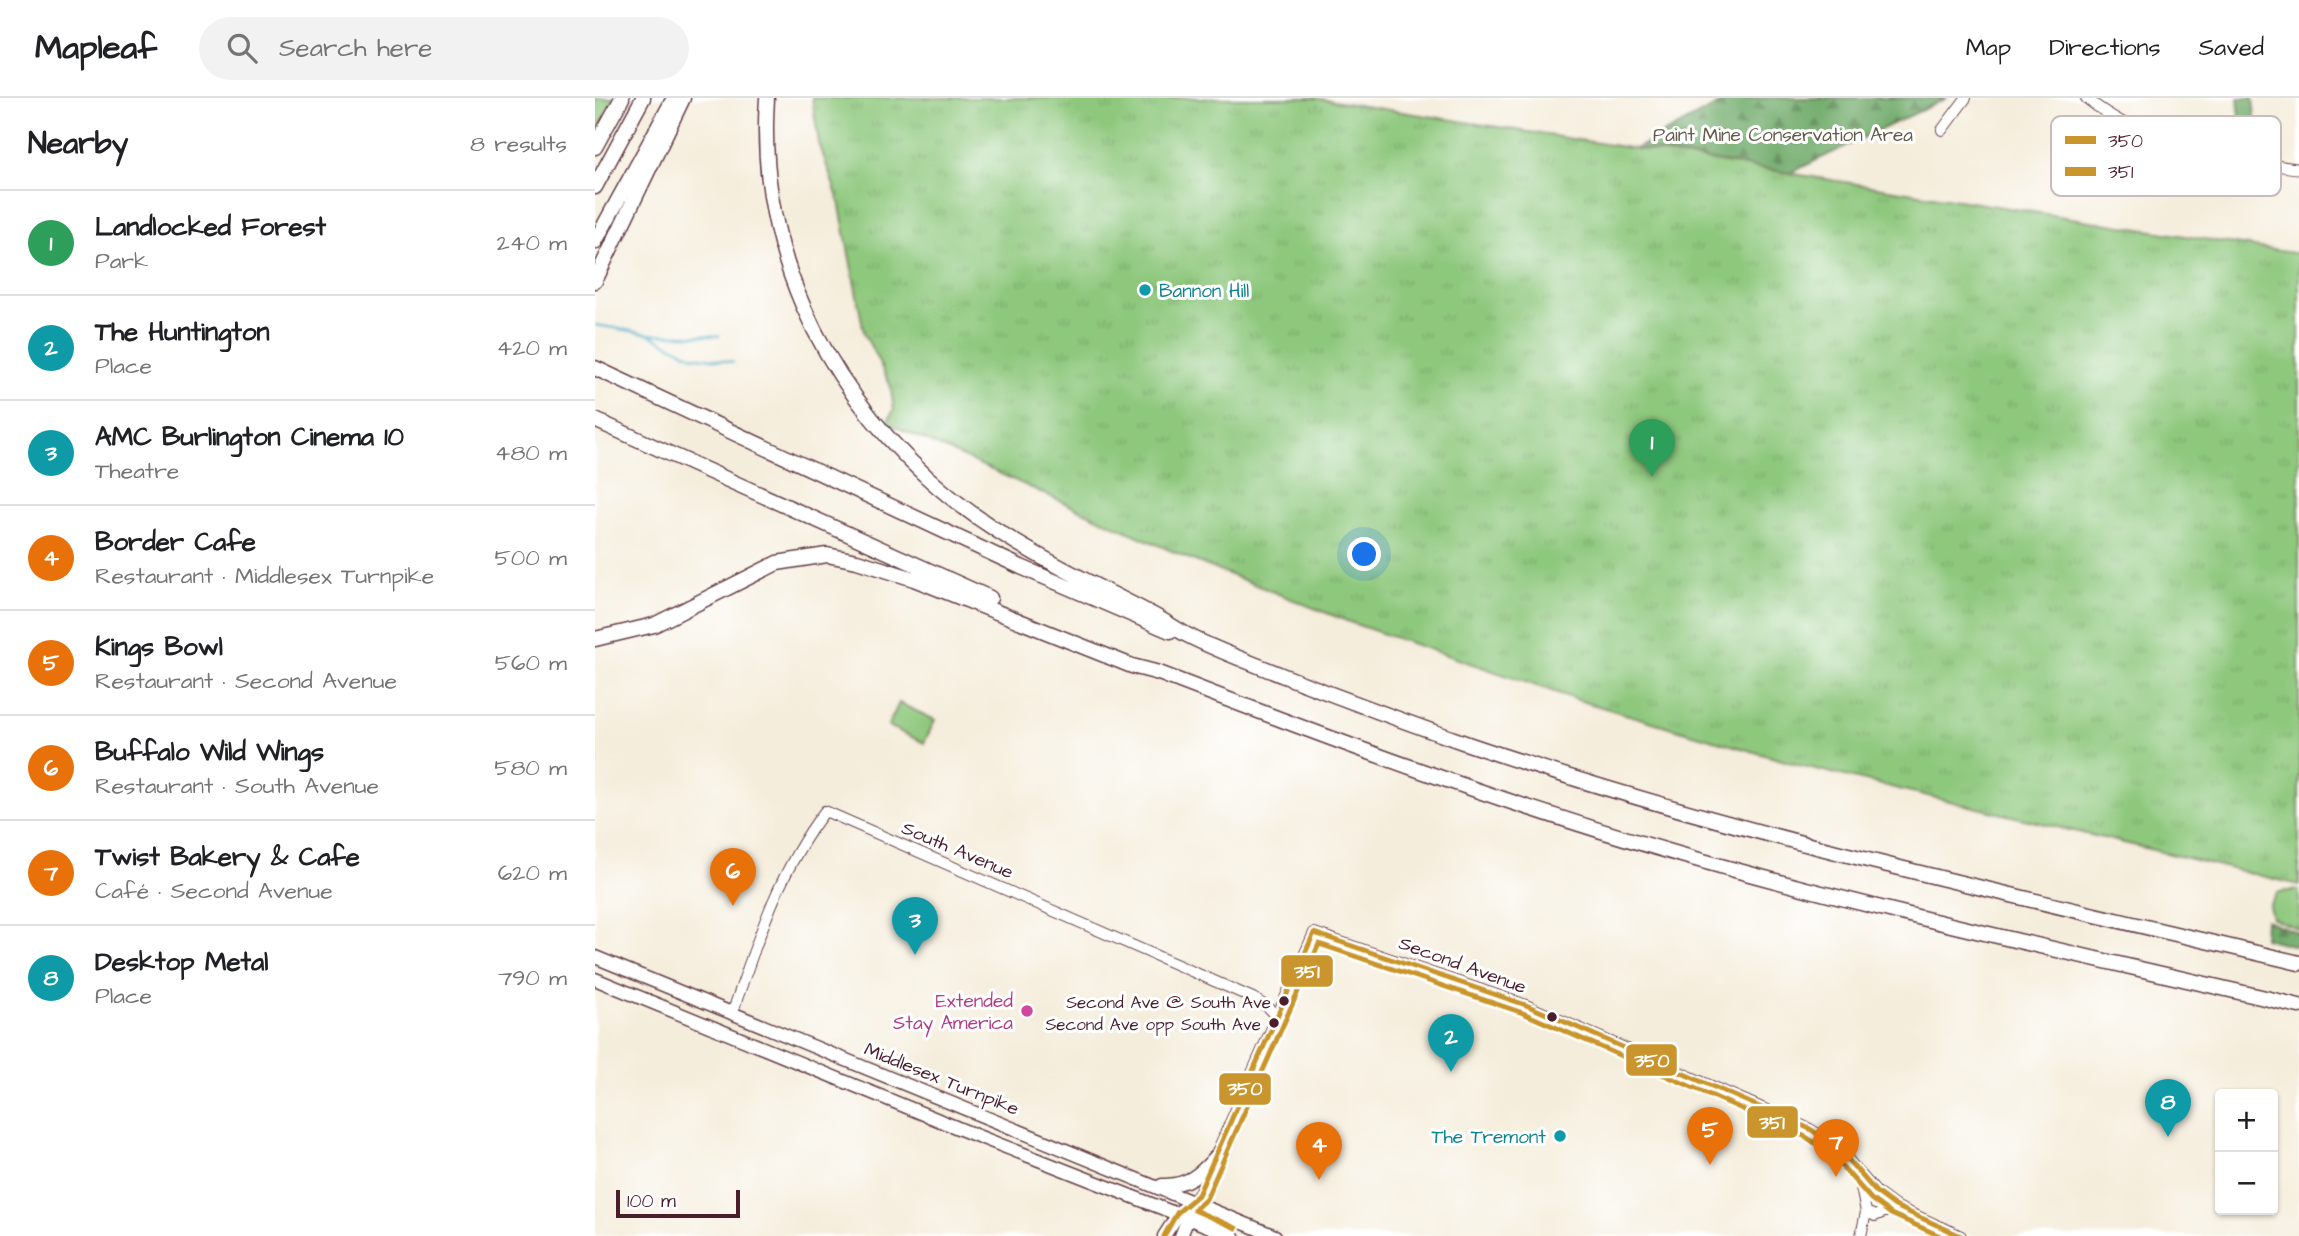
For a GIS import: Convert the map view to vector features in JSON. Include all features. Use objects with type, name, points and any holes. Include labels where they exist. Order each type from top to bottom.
[{"type":"highway","points":[[595,147],[622,98]]},
{"type":"highway","points":[[595,187],[643,98]]},
{"type":"highway","points":[[595,242],[674,98]]},
{"type":"highway","points":[[595,281],[683,98]]},
{"type":"highway","points":[[767,98],[768,179],[785,262],[818,339],[864,408],[920,470],[991,528],[1044,561],[1190,636],[1388,715],[1668,807],[1865,859],[2299,962]]},
{"type":"highway","points":[[595,368],[1062,586],[1153,626],[1190,636]]},
{"type":"highway","points":[[595,421],[1159,673],[1415,771],[1659,848],[1870,904],[2299,1006]]},
{"type":"highway","points":[[595,639],[654,625],[777,563],[827,555],[902,575],[1132,666],[1159,673]]},
{"type":"main road","name":"Middlesex Turnpike","points":[[595,957],[1152,1183],[1275,1236]]},
{"type":"main road","name":"Middlesex Turnpike","points":[[595,979],[975,1135],[1233,1236]]},
{"type":"main road","points":[[710,1026],[732,1014]]},
{"type":"main road","points":[[1152,1183],[1185,1183],[1194,1178],[1215,1157]]},
{"type":"main road","points":[[1164,1236],[1177,1213],[1192,1200]]},
{"type":"main road","points":[[1181,1236],[1190,1219],[1192,1200]]},
{"type":"street","points":[[1942,130],[1966,98]]},
{"type":"street","points":[[2086,98],[2112,116]]},
{"type":"street","points":[[2281,166],[2299,169]]},
{"type":"street","name":"South Avenue","points":[[732,1014],[758,936],[783,880],[825,811],[1252,998],[1269,1008],[1278,1018]]},
{"type":"street","name":"Second Avenue","points":[[1192,1200],[1198,1195],[1314,933],[1474,986],[1561,1020],[1810,1129],[1837,1147],[1876,1192],[1905,1212]]},
{"type":"street","points":[[1857,1170],[1863,1199],[1875,1213]]},
{"type":"street","points":[[1863,1199],[1868,1193],[1876,1192]]},
{"type":"street","points":[[1861,1236],[1886,1199]]},
{"type":"street","points":[[1875,1213],[1905,1212],[1961,1236]]},
{"type":"green space","points":[[595,98],[615,98],[595,134]]},
{"type":"green space","points":[[812,98],[1314,98],[2299,254],[2299,885],[1799,765],[1581,701],[1352,623],[1185,557],[887,423],[894,409],[890,384],[864,333],[839,201],[819,143]]},
{"type":"green space","name":"Paint Mine Conservation Area","points":[[1730,98],[1947,98],[1790,173],[1637,148]]},
{"type":"green space","points":[[2238,98],[2253,98],[2255,116],[2240,116]]},
{"type":"green space","points":[[899,703],[935,720],[924,743],[888,726]]},
{"type":"green space","points":[[2299,890],[2299,929],[2272,918],[2269,906],[2278,892]]},
{"type":"green space","points":[[2265,920],[2299,933],[2299,947],[2264,938]]},
{"type":"waterway","points":[[596,325],[650,334],[719,336]]},
{"type":"waterway","points":[[650,335],[693,356],[733,362]]},
{"type":"transit line","name":"350","points":[[1314,933],[1526,1005],[1810,1129],[1837,1147],[1876,1192],[1895,1206],[1961,1236]]},
{"type":"transit line","name":"350","points":[[1164,1236],[1177,1213],[1198,1195],[1314,933]]},
{"type":"transit line","name":"351","points":[[1236,1228],[1194,1210],[1206,1199],[1319,944],[1523,1013],[1806,1137],[1831,1154],[1871,1199],[1891,1214],[1940,1236]]},
{"type":"place","name":"Bannon Hill","points":[[1145,290]]},
{"type":"place","name":"Landlocked Forest","points":[[1652,477]]},
{"type":"place","name":"Buffalo Wild Wings","points":[[733,906]]},
{"type":"place","name":"AMC Burlington Cinema 10","points":[[915,955]]},
{"type":"place","name":"Second Ave @ South Ave","points":[[1284,1001]]},
{"type":"place","name":"Extended Stay America","points":[[1027,1011]]},
{"type":"place","name":"Second Ave opp South Ave","points":[[1274,1023]]},
{"type":"place","name":"The Huntington","points":[[1451,1072]]},
{"type":"place","name":"The Tremont","points":[[1560,1136]]},
{"type":"place","name":"Desktop Metal","points":[[2168,1137]]},
{"type":"place","name":"Kings Bowl","points":[[1710,1165]]},
{"type":"place","name":"Twist Bakery & Cafe","points":[[1836,1177]]},
{"type":"place","name":"Border Cafe","points":[[1319,1180]]}]
